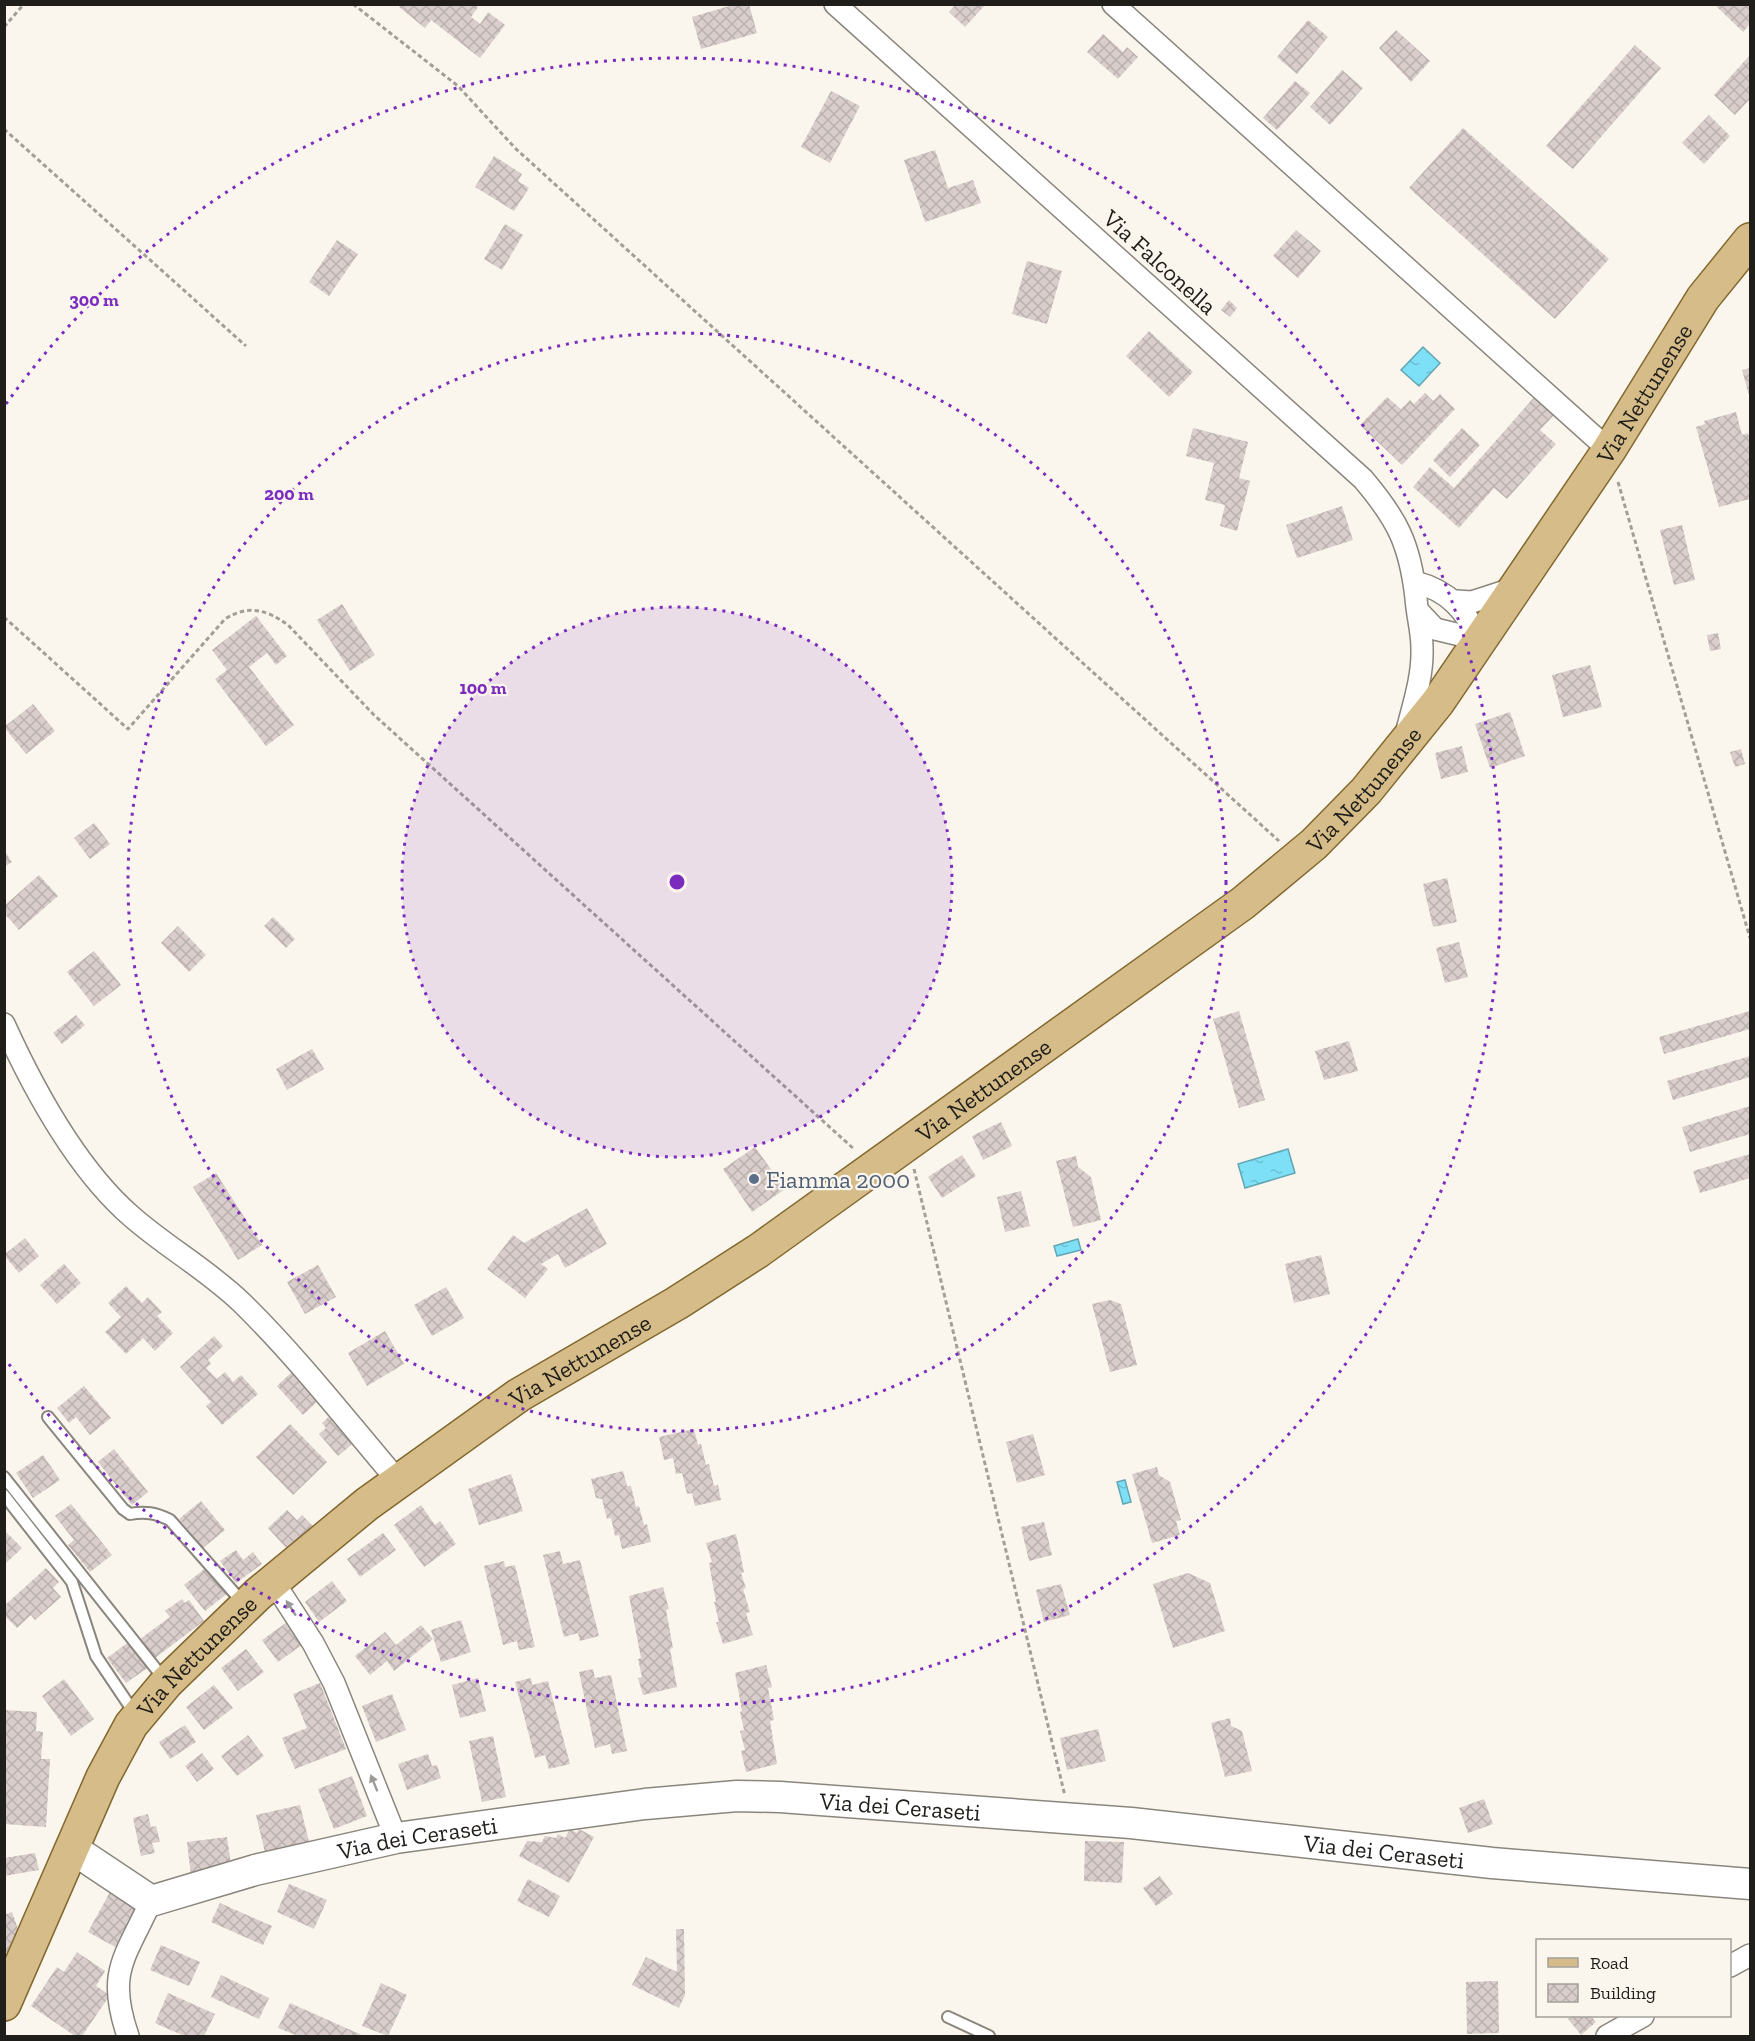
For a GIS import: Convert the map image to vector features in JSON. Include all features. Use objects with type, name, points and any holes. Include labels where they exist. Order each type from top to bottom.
[{"type":"main road","name":"Via Nettunense","points":[[4,2004],[103,1777],[137,1718],[166,1682],[273,1581],[398,1481],[519,1395],[738,1264],[875,1168],[1244,903],[1298,858],[1349,810],[1401,749],[1481,640],[1609,450],[1697,306],[1750,240]]},
{"type":"street","name":"Via Falconella","points":[[835,4],[1363,479],[1384,504],[1399,529],[1413,567],[1420,613],[1422,651],[1419,679],[1401,749]]},
{"type":"street","points":[[1113,4],[1609,450]]},
{"type":"street","points":[[1415,582],[1432,586],[1456,601],[1481,640]]},
{"type":"street","points":[[1456,601],[1472,602],[1492,598],[1518,587]]},
{"type":"street","points":[[1420,613],[1435,629],[1452,635],[1481,640]]},
{"type":"street","points":[[4,1024],[66,1136],[108,1194],[141,1224],[209,1275],[244,1305],[398,1481]]},
{"type":"street","points":[[273,1581],[313,1643],[334,1683],[396,1838]]},
{"type":"street","name":"Via dei Ceraseti","points":[[152,1901],[255,1870],[396,1838],[645,1804],[721,1797],[780,1797],[1071,1818],[1492,1863],[1750,1884]]},
{"type":"street","points":[[73,1849],[152,1901],[118,1972],[118,2004],[128,2037]]},
{"type":"street","points":[[1731,1965],[1750,1955]]},
{"type":"street","points":[[1607,2037],[1641,2017]]},
{"type":"lane","points":[[48,1417],[123,1509],[130,1514],[142,1512],[158,1514],[170,1520],[246,1605]]},
{"type":"lane","points":[[4,1477],[166,1682]]},
{"type":"lane","points":[[4,1495],[72,1582],[96,1656],[137,1718]]},
{"type":"lane","points":[[948,2017],[989,2037]]},
{"type":"path","points":[[4,27],[24,4]]},
{"type":"path","points":[[353,4],[458,86],[515,148],[1298,858]]},
{"type":"path","points":[[4,129],[246,346]]},
{"type":"path","points":[[1609,450],[1750,938]]},
{"type":"path","points":[[4,616],[128,729],[225,619],[238,612],[253,609],[273,614],[288,625],[374,715],[875,1168]]},
{"type":"path","points":[[908,1144],[1071,1818]]},
{"type":"water","points":[[1423,347],[1440,363],[1419,386],[1401,370]]},
{"type":"water","points":[[1288,1149],[1295,1173],[1245,1188],[1238,1164]]},
{"type":"water","points":[[1078,1239],[1081,1250],[1057,1256],[1054,1246]]},
{"type":"water","points":[[1125,1480],[1131,1502],[1123,1504],[1117,1482]]},
{"type":"building","points":[[736,4],[749,4],[757,33],[701,49],[692,17]]},
{"type":"building","points":[[956,4],[986,4],[965,27],[949,12]]},
{"type":"building","points":[[1714,4],[1750,4],[1750,24],[1743,32]]},
{"type":"building","points":[[401,5],[475,5],[478,7],[471,17],[480,24],[488,12],[505,25],[480,58],[431,20],[425,28],[399,7]]},
{"type":"building","points":[[1308,20],[1328,37],[1297,74],[1277,57]]},
{"type":"building","points":[[1396,30],[1430,61],[1411,82],[1379,48]]},
{"type":"building","points":[[1103,34],[1123,52],[1127,47],[1138,57],[1118,79],[1087,52]]},
{"type":"building","points":[[1635,45],[1661,68],[1573,169],[1546,146]]},
{"type":"building","points":[[1750,55],[1750,99],[1735,115],[1714,95]]},
{"type":"building","points":[[1342,70],[1363,88],[1330,125],[1310,107]]},
{"type":"building","points":[[1295,81],[1310,93],[1277,130],[1263,118]]},
{"type":"building","points":[[831,91],[860,106],[830,163],[801,147]]},
{"type":"building","points":[[1709,115],[1730,136],[1704,164],[1682,143]]},
{"type":"building","points":[[1463,128],[1609,259],[1555,319],[1409,188]]},
{"type":"building","points":[[935,150],[948,188],[973,180],[981,203],[925,222],[904,160]]},
{"type":"building","points":[[494,156],[522,174],[518,181],[529,188],[514,211],[475,187]]},
{"type":"building","points":[[505,224],[523,235],[502,270],[484,259]]},
{"type":"building","points":[[1296,230],[1321,251],[1298,278],[1273,256]]},
{"type":"building","points":[[337,240],[358,254],[329,296],[309,282]]},
{"type":"building","points":[[1027,261],[1062,271],[1047,324],[1012,314]]},
{"type":"building","points":[[1229,300],[1237,308],[1230,317],[1221,310]]},
{"type":"building","points":[[1149,331],[1193,372],[1169,397],[1126,356]]},
{"type":"building","points":[[1750,368],[1750,399],[1742,370]]},
{"type":"building","points":[[1425,393],[1433,401],[1440,394],[1455,409],[1402,465],[1360,425],[1387,397],[1401,409],[1410,400],[1414,404]]},
{"type":"building","points":[[1537,394],[1557,412],[1540,430],[1556,444],[1507,499],[1494,488],[1459,528],[1413,487],[1430,467],[1454,488]]},
{"type":"building","points":[[1736,412],[1742,435],[1748,433],[1750,440],[1750,499],[1719,507],[1696,427],[1705,424],[1704,421]]},
{"type":"building","points":[[1193,428],[1248,442],[1239,478],[1250,481],[1237,531],[1220,526],[1225,505],[1205,500],[1214,463],[1186,456]]},
{"type":"building","points":[[1462,428],[1480,445],[1450,477],[1433,460]]},
{"type":"building","points":[[1342,506],[1353,540],[1297,558],[1286,525]]},
{"type":"building","points":[[1682,525],[1695,580],[1674,585],[1660,530]]},
{"type":"building","points":[[342,604],[375,655],[350,671],[317,620]]},
{"type":"building","points":[[256,616],[287,656],[276,665],[267,653],[249,667],[294,725],[266,746],[215,679],[227,670],[212,650]]},
{"type":"building","points":[[1718,633],[1721,649],[1710,651],[1707,635]]},
{"type":"building","points":[[1590,665],[1602,707],[1563,717],[1552,675]]},
{"type":"building","points":[[33,704],[55,731],[26,754],[4,727]]},
{"type":"building","points":[[1510,712],[1525,756],[1490,768],[1475,724]]},
{"type":"building","points":[[1462,746],[1468,772],[1441,779],[1435,753]]},
{"type":"building","points":[[1741,749],[1745,764],[1735,767],[1730,752]]},
{"type":"building","points":[[94,823],[110,844],[90,859],[74,838]]},
{"type":"building","points":[[4,850],[12,862],[4,867]]},
{"type":"building","points":[[39,875],[58,896],[19,930],[4,913],[4,906]]},
{"type":"building","points":[[1447,878],[1457,922],[1433,927],[1423,884]]},
{"type":"building","points":[[273,917],[295,939],[286,948],[264,926]]},
{"type":"building","points":[[178,926],[206,955],[189,972],[161,943]]},
{"type":"building","points":[[1459,942],[1468,977],[1445,983],[1436,948]]},
{"type":"building","points":[[94,951],[121,985],[94,1006],[67,972]]},
{"type":"building","points":[[1239,1011],[1265,1100],[1239,1108],[1213,1019]]},
{"type":"building","points":[[1750,1011],[1750,1029],[1664,1054],[1659,1037]]},
{"type":"building","points":[[76,1015],[85,1025],[62,1044],[53,1033]]},
{"type":"building","points":[[1349,1041],[1358,1071],[1324,1080],[1315,1051]]},
{"type":"building","points":[[312,1049],[324,1069],[287,1090],[276,1069]]},
{"type":"building","points":[[1750,1056],[1750,1077],[1673,1100],[1667,1081]]},
{"type":"building","points":[[1750,1106],[1750,1134],[1690,1152],[1682,1127]]},
{"type":"building","points":[[1001,1122],[1012,1146],[983,1160],[972,1136]]},
{"type":"building","name":"Fiamma 2000","points":[[755,1147],[785,1189],[752,1212],[723,1169]]},
{"type":"building","points":[[1750,1154],[1750,1178],[1700,1193],[1693,1171]]},
{"type":"building","points":[[962,1155],[976,1176],[942,1198],[928,1177]]},
{"type":"building","points":[[1076,1156],[1078,1167],[1091,1177],[1101,1220],[1073,1227],[1056,1161]]},
{"type":"building","points":[[216,1173],[262,1245],[238,1260],[193,1187]]},
{"type":"building","points":[[1021,1191],[1030,1226],[1005,1232],[997,1197]]},
{"type":"building","points":[[587,1208],[607,1244],[565,1268],[558,1254],[541,1264],[548,1269],[525,1298],[487,1269],[513,1235],[524,1243]]},
{"type":"building","points":[[25,1238],[39,1256],[19,1273],[4,1255]]},
{"type":"building","points":[[1321,1255],[1330,1294],[1294,1303],[1285,1264]]},
{"type":"building","points":[[64,1264],[81,1283],[57,1304],[40,1285]]},
{"type":"building","points":[[318,1265],[336,1297],[305,1314],[287,1282]]},
{"type":"building","points":[[126,1286],[142,1303],[148,1297],[162,1312],[157,1316],[173,1333],[155,1351],[143,1338],[126,1354],[105,1332],[121,1317],[108,1303]]},
{"type":"building","points":[[446,1287],[464,1318],[432,1336],[414,1305]]},
{"type":"building","points":[[1110,1300],[1121,1304],[1137,1365],[1110,1372],[1092,1304]]},
{"type":"building","points":[[385,1331],[404,1364],[367,1386],[348,1353]]},
{"type":"building","points":[[214,1336],[223,1346],[208,1360],[211,1364],[206,1368],[217,1379],[225,1372],[233,1382],[241,1375],[258,1394],[222,1425],[206,1406],[211,1402],[180,1367]]},
{"type":"building","points":[[293,1371],[320,1399],[303,1415],[277,1386]]},
{"type":"building","points":[[84,1386],[111,1418],[90,1435],[76,1417],[69,1423],[57,1408]]},
{"type":"building","points":[[332,1414],[355,1442],[338,1456],[319,1434],[326,1428],[322,1423]]},
{"type":"building","points":[[290,1424],[327,1462],[293,1495],[256,1457]]},
{"type":"building","points":[[694,1429],[698,1445],[701,1444],[706,1465],[709,1464],[714,1486],[718,1485],[721,1500],[695,1506],[692,1493],[687,1494],[682,1473],[676,1474],[673,1458],[664,1460],[659,1437]]},
{"type":"building","points":[[1033,1434],[1045,1475],[1017,1483],[1006,1442]]},
{"type":"building","points":[[114,1449],[148,1492],[132,1505],[98,1462]]},
{"type":"building","points":[[43,1455],[60,1480],[33,1498],[16,1473]]},
{"type":"building","points":[[1157,1467],[1159,1475],[1170,1482],[1181,1520],[1176,1521],[1180,1535],[1152,1543],[1132,1474]]},
{"type":"building","points":[[623,1471],[627,1486],[631,1486],[636,1507],[639,1506],[644,1525],[647,1524],[651,1542],[622,1549],[619,1535],[615,1536],[611,1518],[607,1519],[602,1499],[596,1498],[591,1479]]},
{"type":"building","points":[[511,1474],[523,1511],[479,1525],[468,1489]]},
{"type":"building","points":[[201,1501],[225,1530],[203,1548],[179,1519]]},
{"type":"building","points":[[71,1504],[112,1555],[90,1572],[68,1545],[74,1540],[55,1516]]},
{"type":"building","points":[[421,1505],[435,1525],[440,1521],[456,1544],[424,1567],[394,1525]]},
{"type":"building","points":[[287,1510],[297,1520],[302,1515],[313,1526],[288,1550],[268,1528]]},
{"type":"building","points":[[1044,1522],[1052,1555],[1029,1561],[1021,1527]]},
{"type":"building","points":[[4,1530],[22,1548],[4,1565]]},
{"type":"building","points":[[383,1533],[396,1550],[360,1577],[347,1559]]},
{"type":"building","points":[[736,1534],[744,1572],[741,1573],[746,1588],[743,1589],[750,1612],[746,1613],[753,1635],[723,1644],[716,1622],[719,1622],[709,1563],[712,1562],[706,1543]]},
{"type":"building","points":[[236,1550],[243,1560],[253,1552],[262,1564],[236,1583],[220,1561]]},
{"type":"building","points":[[560,1551],[563,1564],[580,1560],[599,1636],[580,1641],[578,1633],[564,1637],[543,1555]]},
{"type":"building","points":[[504,1561],[505,1567],[515,1565],[535,1647],[519,1650],[517,1641],[503,1645],[484,1566]]},
{"type":"building","points":[[207,1567],[228,1593],[205,1611],[184,1585]]},
{"type":"building","points":[[46,1568],[59,1582],[53,1588],[61,1597],[35,1620],[31,1615],[17,1628],[4,1615],[4,1606]]},
{"type":"building","points":[[1188,1573],[1210,1583],[1225,1631],[1173,1648],[1153,1584]]},
{"type":"building","points":[[332,1581],[347,1601],[319,1622],[305,1602]]},
{"type":"building","points":[[1061,1584],[1070,1615],[1044,1622],[1036,1590]]},
{"type":"building","points":[[663,1587],[669,1609],[666,1610],[673,1648],[670,1649],[677,1687],[643,1695],[638,1678],[642,1677],[638,1659],[641,1658],[629,1596]]},
{"type":"building","points":[[182,1599],[185,1603],[189,1600],[204,1621],[155,1658],[140,1639],[170,1617],[165,1611]]},
{"type":"building","points":[[290,1620],[306,1642],[278,1662],[262,1640]]},
{"type":"building","points":[[461,1620],[471,1652],[441,1662],[431,1630]]},
{"type":"building","points":[[421,1625],[433,1639],[394,1671],[387,1661],[370,1675],[355,1656],[385,1632],[396,1645]]},
{"type":"building","points":[[130,1641],[149,1667],[126,1683],[107,1658]]},
{"type":"building","points":[[246,1649],[264,1672],[238,1691],[221,1668]]},
{"type":"building","points":[[766,1665],[772,1687],[768,1688],[774,1720],[770,1721],[777,1764],[746,1772],[741,1751],[745,1750],[740,1731],[744,1730],[740,1712],[742,1711],[735,1673]]},
{"type":"building","points":[[593,1669],[595,1678],[611,1675],[627,1751],[612,1754],[610,1744],[595,1748],[579,1672]]},
{"type":"building","points":[[478,1678],[486,1711],[460,1718],[452,1685]]},
{"type":"building","points":[[531,1678],[532,1685],[548,1681],[570,1764],[549,1769],[545,1755],[535,1758],[515,1682]]},
{"type":"building","points":[[64,1679],[94,1719],[71,1736],[42,1696]]},
{"type":"building","points":[[320,1683],[346,1749],[295,1769],[282,1738],[307,1728],[293,1694]]},
{"type":"building","points":[[214,1685],[233,1708],[204,1730],[186,1707]]},
{"type":"building","points":[[392,1694],[406,1730],[376,1742],[362,1706]]},
{"type":"building","points":[[4,1710],[37,1712],[36,1731],[43,1732],[41,1759],[50,1759],[46,1827],[4,1824]]},
{"type":"building","points":[[1230,1718],[1231,1726],[1242,1731],[1252,1771],[1225,1777],[1211,1723]]},
{"type":"building","points":[[185,1725],[196,1742],[170,1759],[159,1742]]},
{"type":"building","points":[[1098,1729],[1106,1761],[1067,1770],[1060,1738]]},
{"type":"building","points":[[248,1735],[264,1756],[237,1776],[221,1756]]},
{"type":"building","points":[[493,1736],[506,1797],[482,1802],[469,1741]]},
{"type":"building","points":[[202,1753],[214,1769],[197,1782],[185,1766]]},
{"type":"building","points":[[428,1754],[432,1766],[437,1765],[441,1778],[407,1790],[398,1764]]},
{"type":"building","points":[[352,1776],[367,1816],[334,1829],[318,1789]]},
{"type":"building","points":[[1484,1799],[1493,1824],[1468,1833],[1459,1808]]},
{"type":"building","points":[[300,1805],[311,1850],[267,1861],[256,1815]]},
{"type":"building","points":[[148,1814],[151,1827],[156,1826],[160,1842],[152,1843],[155,1853],[141,1856],[133,1818]]},
{"type":"building","points":[[570,1829],[577,1833],[579,1829],[594,1837],[569,1883],[519,1856],[527,1841],[542,1842],[545,1836],[556,1838],[558,1834],[565,1838]]},
{"type":"building","points":[[227,1837],[232,1871],[191,1876],[187,1842]]},
{"type":"building","points":[[1085,1841],[1124,1842],[1122,1883],[1084,1881]]},
{"type":"building","points":[[35,1853],[39,1870],[4,1876],[4,1858]]},
{"type":"building","points":[[1160,1876],[1173,1894],[1156,1906],[1143,1888]]},
{"type":"building","points":[[528,1879],[560,1896],[549,1917],[517,1901]]},
{"type":"building","points":[[289,1884],[327,1900],[314,1929],[277,1912]]},
{"type":"building","points":[[110,1892],[138,1908],[117,1948],[88,1932]]},
{"type":"building","points":[[220,1903],[272,1926],[263,1945],[211,1922]]},
{"type":"building","points":[[12,1912],[19,1932],[8,1956],[4,1948],[4,1915]]},
{"type":"building","points":[[676,1929],[684,1929],[685,1995],[679,2008],[632,1985],[646,1957],[677,1972]]},
{"type":"building","points":[[161,1945],[200,1962],[189,1986],[150,1970]]},
{"type":"building","points":[[77,1952],[105,1971],[96,1986],[110,1995],[82,2036],[75,2036],[31,2006],[57,1967],[64,1972]]},
{"type":"building","points":[[221,1975],[269,1998],[259,2019],[211,1997]]},
{"type":"building","points":[[1498,1981],[1499,2033],[1467,2034],[1466,1982]]},
{"type":"building","points":[[381,1983],[407,1995],[388,2036],[362,2026]]},
{"type":"building","points":[[168,1993],[215,2014],[204,2036],[184,2036],[155,2023]]},
{"type":"building","points":[[290,2003],[364,2036],[298,2036],[278,2028]]},
{"type":"building","points":[[1592,2017],[1596,2022],[1581,2035],[1568,2019]]},
{"type":"place","name":"Fiamma 2000","points":[[754,1179]]}]
